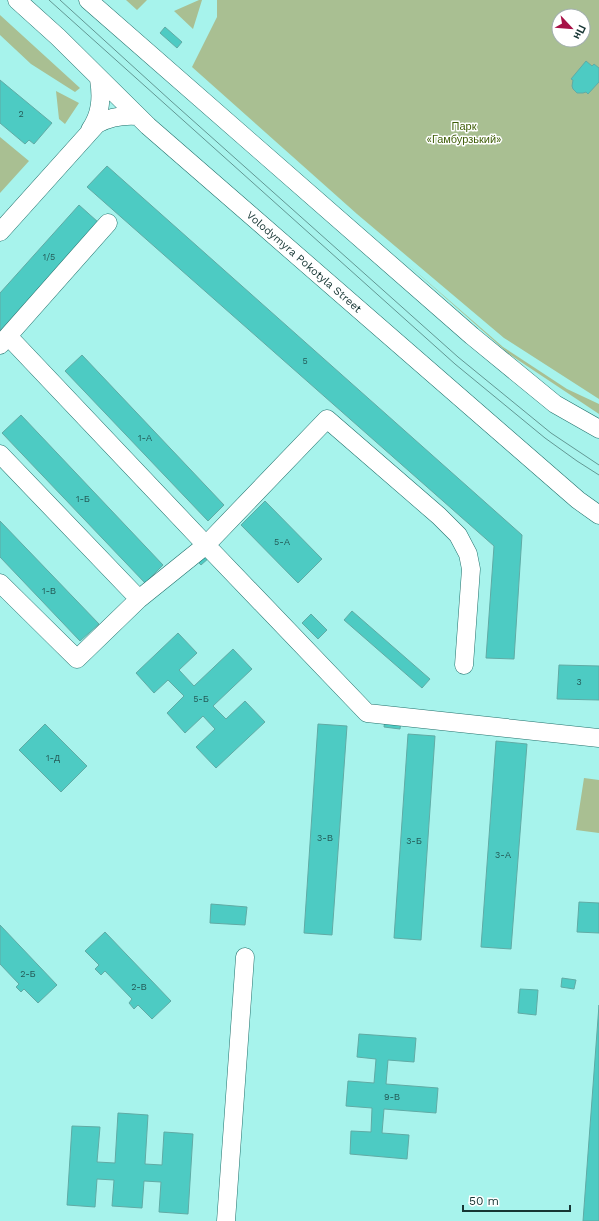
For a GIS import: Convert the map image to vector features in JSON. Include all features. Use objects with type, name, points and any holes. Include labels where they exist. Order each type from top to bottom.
[{"type":"street","name":"Volodymyra Pokotyla Street","points":[[18,0],[136,116],[578,500],[599,514]]},
{"type":"street","points":[[88,0],[206,101],[472,336],[555,404],[599,429]]},
{"type":"street","points":[[90,131],[96,122],[99,112],[101,93],[99,79]]},
{"type":"street","points":[[0,232],[97,124],[110,118],[124,115],[136,116]]},
{"type":"street","points":[[108,223],[4,341],[206,546],[367,713],[599,738]]},
{"type":"street","points":[[0,583],[77,660],[139,599],[206,546],[327,419],[439,516],[458,535],[468,554],[471,569],[464,665]]},
{"type":"street","points":[[0,454],[139,599]]},
{"type":"street","points":[[226,1221],[245,958]]},
{"type":"green space","points":[[126,0],[147,0],[137,10]]},
{"type":"green space","points":[[202,0],[193,29],[174,11]]},
{"type":"green space","name":"Парк «Гамбурзький»","points":[[217,0],[599,0],[599,399],[504,338],[357,214],[192,67],[217,17]]},
{"type":"green space","points":[[0,15],[80,88],[75,92],[31,64],[0,35]]},
{"type":"green space","points":[[56,91],[79,103],[65,124],[59,119]]},
{"type":"green space","points":[[0,137],[29,161],[0,193]]},
{"type":"green space","points":[[405,262],[503,347],[567,389],[599,404],[599,414],[509,354]]},
{"type":"green space","points":[[584,778],[599,780],[599,833],[576,830]]},
{"type":"building","points":[[165,27],[182,42],[177,48],[160,33]]},
{"type":"building","points":[[586,61],[592,66],[594,64],[599,68],[599,82],[588,94],[586,92],[577,93],[573,89],[573,80],[571,79]]},
{"type":"building","points":[[0,80],[52,123],[34,144],[29,140],[25,144],[0,123]]},
{"type":"building","points":[[107,166],[522,535],[514,659],[486,658],[494,546],[87,187]]},
{"type":"building","points":[[79,205],[98,222],[0,331],[0,293]]},
{"type":"building","points":[[82,355],[224,505],[208,521],[65,371]]},
{"type":"building","points":[[21,415],[163,565],[145,583],[2,433]]},
{"type":"building","points":[[265,501],[322,559],[298,583],[241,525]]},
{"type":"building","points":[[0,521],[99,624],[80,641],[0,557]]},
{"type":"building","points":[[204,550],[210,557],[201,565],[195,559]]},
{"type":"building","points":[[352,611],[430,679],[422,688],[344,620]]},
{"type":"building","points":[[311,614],[327,630],[318,639],[302,623]]},
{"type":"building","points":[[178,633],[197,653],[179,670],[194,686],[233,649],[252,669],[213,706],[226,719],[245,701],[265,722],[216,768],[196,747],[215,729],[203,716],[185,733],[167,713],[184,696],[168,680],[154,693],[136,673]]},
{"type":"building","points":[[559,665],[599,666],[599,700],[557,699]]},
{"type":"building","points":[[385,719],[401,721],[400,729],[384,727]]},
{"type":"building","points":[[45,724],[87,766],[61,792],[19,750]]},
{"type":"building","points":[[318,724],[347,726],[332,935],[304,933]]},
{"type":"building","points":[[408,734],[435,736],[421,940],[394,938]]},
{"type":"building","points":[[496,741],[527,744],[511,949],[481,947]]},
{"type":"building","points":[[579,902],[599,903],[599,933],[577,932]]},
{"type":"building","points":[[211,904],[247,907],[245,925],[210,923]]},
{"type":"building","points":[[0,925],[57,985],[38,1003],[24,989],[21,992],[16,987],[19,984],[0,964]]},
{"type":"building","points":[[105,932],[171,1001],[152,1019],[138,1005],[134,1009],[129,1003],[132,999],[105,971],[101,975],[95,969],[99,965],[85,951]]},
{"type":"building","points":[[562,978],[576,980],[574,989],[561,987]]},
{"type":"building","points":[[520,989],[538,990],[536,1015],[518,1013]]},
{"type":"building","points":[[599,1005],[599,1221],[583,1221]]},
{"type":"building","points":[[359,1034],[416,1038],[414,1062],[388,1060],[386,1084],[438,1088],[436,1113],[384,1109],[382,1133],[409,1135],[407,1159],[350,1154],[351,1131],[371,1132],[372,1108],[346,1106],[348,1081],[374,1083],[376,1059],[357,1057]]},
{"type":"building","points":[[118,1113],[148,1115],[145,1164],[162,1165],[164,1132],[193,1134],[188,1214],[159,1212],[161,1182],[144,1181],[142,1208],[112,1206],[114,1180],[97,1179],[95,1207],[67,1205],[72,1126],[100,1127],[97,1162],[115,1163]]},
{"type":"tram line","points":[[49,0],[455,364],[545,438],[599,475]]},
{"type":"tram line","points":[[60,0],[458,357],[551,433],[599,465]]}]
